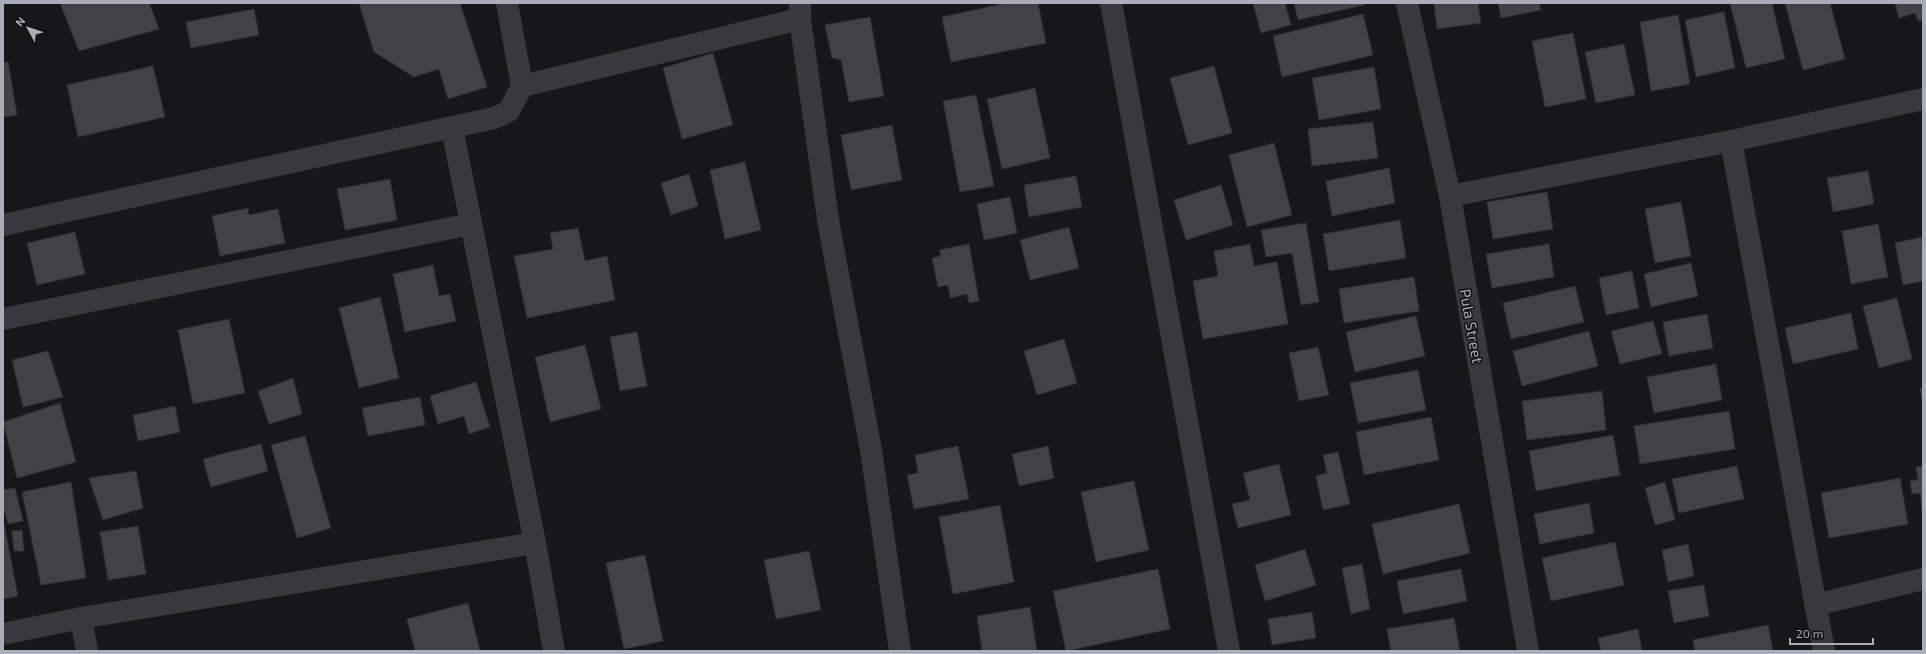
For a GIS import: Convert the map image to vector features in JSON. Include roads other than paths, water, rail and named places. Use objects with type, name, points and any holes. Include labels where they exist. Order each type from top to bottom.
[{"type":"street","points":[[3,224],[494,118],[509,111],[522,86],[507,3]]},
{"type":"street","points":[[1111,3],[1229,651]]},
{"type":"street","name":"Pula Street","points":[[1407,3],[1450,196],[1528,651]]},
{"type":"street","points":[[522,86],[800,11],[829,226],[871,450],[900,651]]},
{"type":"street","points":[[1450,196],[1731,141],[1923,99]]},
{"type":"street","points":[[452,128],[535,543],[554,651]]},
{"type":"street","points":[[1731,141],[1824,651]]},
{"type":"street","points":[[3,319],[472,224]]},
{"type":"street","points":[[3,634],[80,618],[535,543]]},
{"type":"street","points":[[1815,605],[1923,579]]},
{"type":"street","points":[[80,618],[87,651]]}]
